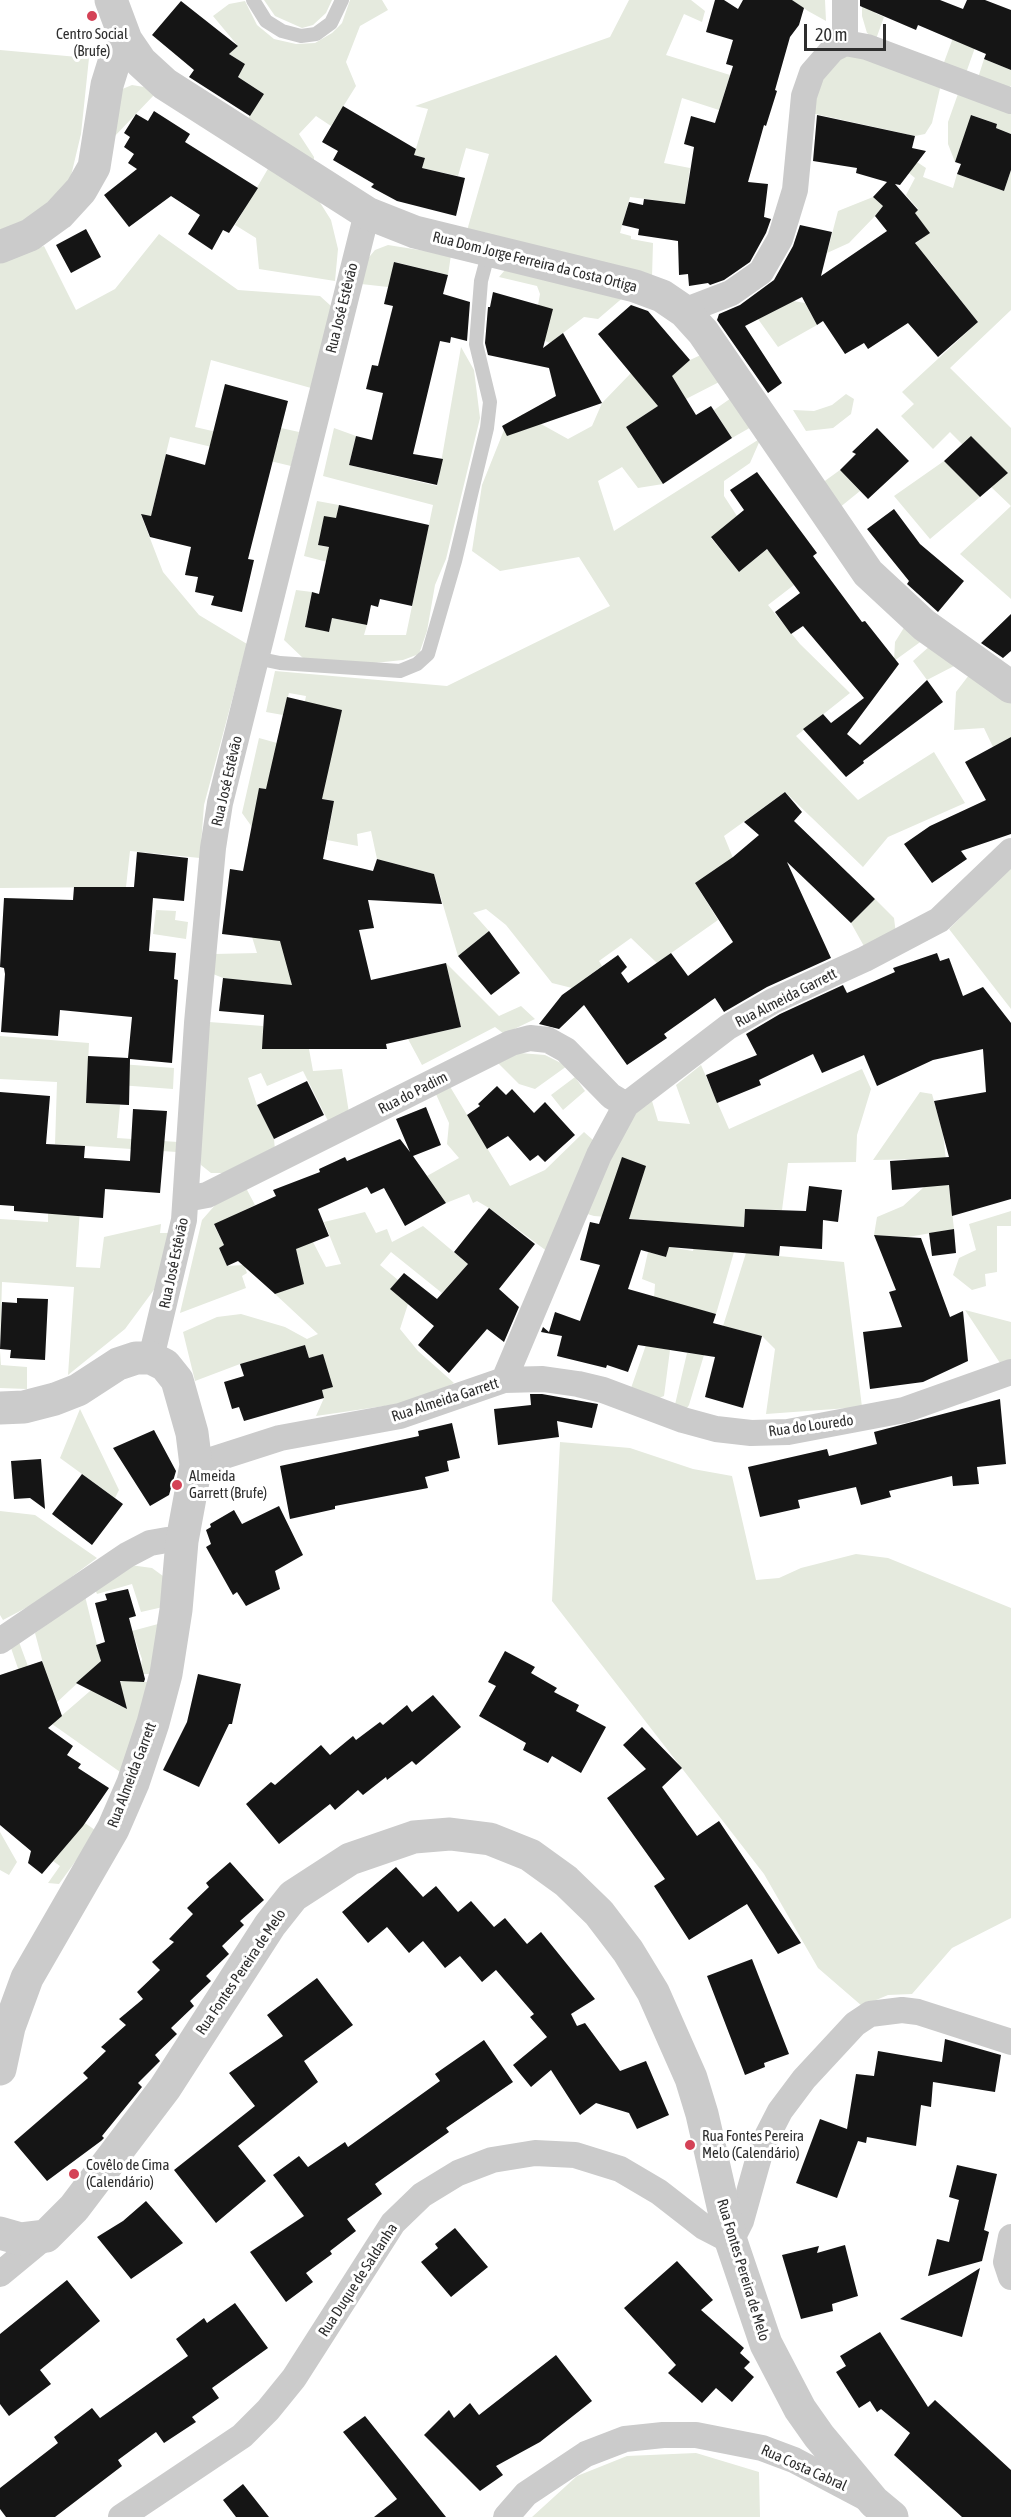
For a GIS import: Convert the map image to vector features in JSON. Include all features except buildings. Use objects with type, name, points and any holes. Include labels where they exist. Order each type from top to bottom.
[{"type":"street","name":"Rua Dom Jorge Ferreira da Costa Ortiga","points":[[111,0],[126,40],[141,62],[165,84],[367,213],[415,232],[635,286],[662,296],[684,311],[703,332],[868,573],[924,625],[1011,687]]},
{"type":"street","points":[[845,0],[845,43]]},
{"type":"street","points":[[0,247],[30,235],[59,214],[81,190],[94,167],[107,85],[116,56],[126,40]]},
{"type":"street","points":[[684,311],[731,293],[761,272],[780,239],[795,190],[804,96],[812,73],[823,57],[845,43],[867,47],[1011,100]]},
{"type":"street","name":"Rua José Estêvão","points":[[152,1358],[179,1250],[186,1198],[197,1023],[213,849],[220,803],[367,213]]},
{"type":"street","name":"Rua Almeida Garrett","points":[[0,2069],[4,2029],[27,1978],[113,1829],[133,1783],[166,1674],[176,1610],[182,1541],[196,1465],[279,1438],[400,1416],[504,1380],[598,1155],[626,1105],[728,1027],[773,1001],[865,959],[939,920],[1011,851]]},
{"type":"street","name":"Rua do Padim","points":[[186,1198],[197,1198],[217,1190],[511,1043],[530,1038],[548,1040],[566,1050],[611,1096],[626,1105]]},
{"type":"street","points":[[0,1408],[24,1407],[55,1399],[78,1390],[118,1364],[136,1358],[152,1358],[165,1365],[177,1380],[192,1432],[196,1465]]},
{"type":"street","name":"Rua do Louredo","points":[[504,1380],[543,1379],[578,1384],[603,1390],[683,1420],[716,1429],[751,1433],[788,1432],[904,1410],[1011,1372]]},
{"type":"street","points":[[0,1641],[127,1555],[150,1543],[182,1541]]},
{"type":"street","name":"Rua Fontes Pereira de Melo","points":[[0,2274],[46,2236],[74,2208],[165,2088],[270,1925],[293,1896],[350,1859],[381,1846],[414,1837],[450,1834],[490,1839],[530,1855],[566,1881],[598,1913],[628,1951],[653,1992],[691,2078],[702,2114],[731,2241],[752,2309],[783,2379],[819,2436],[883,2509]]},
{"type":"street","points":[[731,2241],[741,2221],[762,2146],[780,2111],[804,2079],[855,2024],[870,2014],[902,2010],[918,2012],[1011,2042]]},
{"type":"street","name":"Rua Duque de Saldanha","points":[[121,2517],[242,2436],[268,2410],[294,2378],[393,2223],[422,2195],[458,2173],[492,2160],[535,2153],[575,2155],[620,2169],[659,2192],[704,2227],[731,2241]]},
{"type":"street","points":[[0,2233],[21,2239],[46,2236]]},
{"type":"street","points":[[1011,2237],[1006,2262],[1011,2277]]},
{"type":"street","name":"Rua Costa Cabral","points":[[506,2517],[526,2494],[586,2454],[625,2439],[663,2434],[718,2438],[762,2448],[794,2460],[883,2509]]},
{"type":"lane","points":[[254,0],[266,21],[282,31],[301,36],[316,34],[331,23],[342,0]]},
{"type":"lane","points":[[256,658],[280,663],[400,670],[417,664],[428,654],[455,561],[487,428],[490,402],[476,344],[481,281],[489,251]]},
{"type":"shaded area","points":[[264,0],[332,0],[326,13],[313,25],[302,28],[275,16]]},
{"type":"shaded area","points":[[350,0],[382,0],[388,10],[360,26],[346,62],[356,86],[331,126],[316,116],[299,134],[314,157],[314,171],[247,120],[264,94],[238,77],[245,64],[229,54],[238,46],[213,16],[229,4],[245,1],[257,25],[274,39],[296,44],[315,43],[332,33],[342,23]]},
{"type":"shaded area","points":[[629,0],[691,0],[705,11],[702,22],[684,14],[666,55],[730,75],[719,110],[682,98],[664,163],[690,168],[685,204],[630,197],[620,233],[631,236],[631,239],[653,243],[652,277],[466,234],[489,154],[466,148],[458,176],[422,168],[425,158],[414,155],[428,109],[415,106],[610,37]]},
{"type":"shaded area","points":[[792,0],[825,0],[826,21],[808,11]]},
{"type":"shaded area","points":[[862,0],[881,0],[875,13],[884,17],[876,39],[867,33],[862,16]]},
{"type":"shaded area","points":[[960,19],[982,28],[966,73],[943,65]]},
{"type":"shaded area","points":[[0,50],[89,58],[81,134],[70,180],[30,220],[0,231]]},
{"type":"shaded area","points":[[851,54],[941,84],[932,123],[925,134],[915,136],[811,113],[821,78],[835,62]]},
{"type":"shaded area","points":[[984,59],[1011,70],[1011,86],[1008,89],[978,78]]},
{"type":"shaded area","points":[[132,85],[144,87],[154,95],[114,137],[120,90]]},
{"type":"shaded area","points":[[959,91],[1011,111],[1011,134],[996,128],[997,124],[972,115],[955,162],[948,144],[948,122]]},
{"type":"shaded area","points":[[917,162],[926,168],[923,177],[953,188],[957,174],[1004,191],[1011,170],[1011,310],[950,368],[1011,428],[1011,506],[991,487],[1008,473],[963,445],[950,432],[933,449],[901,416],[914,404],[902,392],[978,322],[959,298],[920,335],[900,316],[950,287],[931,262],[887,266],[929,233],[915,213],[918,209],[906,195],[915,178],[909,173]]},
{"type":"shaded area","points":[[269,167],[319,201],[331,220],[338,249],[335,281],[259,269],[256,238],[235,225]]},
{"type":"shaded area","points":[[873,197],[883,206],[875,216],[849,243],[827,253],[838,211]]},
{"type":"shaded area","points":[[159,234],[238,290],[320,296],[331,306],[311,388],[211,360],[195,427],[277,446],[281,428],[299,432],[291,466],[170,437],[151,516],[141,515],[163,572],[199,615],[247,644],[204,805],[200,858],[130,851],[126,887],[0,888],[0,263],[44,246],[76,310],[115,289]]},
{"type":"shaded area","points":[[388,245],[451,255],[448,275],[395,262],[388,287],[361,284],[365,262],[375,250]]},
{"type":"shaded area","points":[[505,270],[626,295],[598,319],[584,317],[550,343],[545,341],[538,305],[540,294],[537,286],[499,277]]},
{"type":"shaded area","points":[[793,301],[805,303],[817,325],[778,347],[758,319]]},
{"type":"shaded area","points":[[461,347],[474,370],[480,418],[446,559],[435,585],[427,631],[419,654],[403,660],[374,663],[304,659],[284,640],[296,590],[312,592],[305,626],[329,632],[332,618],[367,625],[364,635],[406,635],[433,505],[323,476],[334,428],[356,436],[349,465],[437,486]]},
{"type":"shaded area","points":[[705,353],[723,380],[686,399],[681,391],[626,427],[663,484],[638,488],[622,467],[598,481],[614,531],[761,438],[750,463],[724,481],[724,496],[737,516],[711,538],[739,572],[766,550],[769,551],[794,585],[768,605],[800,644],[850,693],[796,736],[858,800],[934,752],[965,803],[888,837],[863,867],[785,792],[724,836],[733,858],[695,883],[718,920],[657,963],[631,938],[599,961],[602,966],[572,988],[552,983],[506,925],[486,909],[473,913],[489,931],[458,956],[434,874],[377,859],[371,831],[357,834],[358,846],[327,840],[334,801],[260,788],[252,827],[242,813],[259,738],[277,743],[306,696],[289,693],[283,715],[266,712],[275,671],[447,686],[610,606],[579,557],[500,571],[472,551],[482,485],[506,425],[523,414],[568,439],[592,426],[602,403],[631,373],[650,395],[690,360]]},
{"type":"shaded area","points":[[846,394],[854,399],[851,414],[833,428],[806,431],[793,410],[814,411],[832,405]]},
{"type":"shaded area","points":[[734,396],[753,426],[732,438],[714,410]]},
{"type":"shaded area","points":[[944,461],[980,497],[930,539],[894,496]]},
{"type":"shaded area","points":[[840,470],[860,491],[839,508],[822,483]]},
{"type":"shaded area","points":[[317,501],[339,505],[336,518],[318,545],[393,561],[393,579],[304,556]]},
{"type":"shaded area","points":[[1011,506],[1011,599],[960,554]]},
{"type":"shaded area","points":[[905,626],[923,640],[894,661],[895,642]]},
{"type":"shaded area","points":[[931,645],[956,665],[927,680],[913,661]]},
{"type":"shaded area","points":[[969,675],[1011,702],[1011,737],[993,747],[984,728],[954,730],[956,692]]},
{"type":"shaded area","points":[[1011,862],[1011,1009],[949,929],[988,890]]},
{"type":"shaded area","points":[[875,899],[894,918],[896,934],[865,948],[851,923]]},
{"type":"shaded area","points":[[156,910],[176,911],[175,920],[188,922],[186,939],[153,934]]},
{"type":"shaded area","points":[[279,936],[335,1030],[261,982],[223,978],[213,974],[214,954],[257,953],[252,937]]},
{"type":"shaded area","points":[[446,963],[499,1016],[521,1006],[535,1019],[504,1034],[495,1027],[422,1065],[408,1039],[461,1027]]},
{"type":"shaded area","points":[[209,1022],[263,1026],[263,1049],[309,1049],[313,1071],[342,1069],[349,1113],[329,1123],[303,1071],[267,1086],[261,1073],[248,1078],[257,1105],[274,1139],[275,1150],[224,1173],[211,1173],[201,1165],[199,1145]]},
{"type":"shaded area","points":[[0,1036],[89,1043],[86,1103],[120,1105],[117,1138],[178,1142],[177,1152],[55,1144],[57,1082],[0,1079]]},
{"type":"shaded area","points":[[520,1053],[545,1055],[567,1066],[535,1089],[519,1084],[497,1062]]},
{"type":"shaded area","points":[[120,1064],[174,1068],[173,1089],[119,1085]]},
{"type":"shaded area","points":[[701,1065],[729,1129],[862,1069],[871,1089],[857,1135],[856,1162],[788,1163],[782,1210],[745,1209],[744,1227],[737,1227],[734,1252],[716,1314],[654,1298],[655,1284],[642,1279],[648,1252],[666,1257],[669,1247],[693,1251],[697,1224],[594,1216],[584,1213],[635,1112],[652,1101],[658,1121],[690,1124],[676,1085]]},
{"type":"shaded area","points":[[575,1077],[585,1091],[563,1110],[551,1095]]},
{"type":"shaded area","points":[[449,1085],[510,1186],[545,1170],[584,1132],[593,1140],[548,1252],[489,1208],[477,1201],[473,1203],[469,1194],[446,1203],[427,1176],[459,1158],[447,1144],[449,1123],[435,1092]]},
{"type":"shaded area","points":[[920,1092],[932,1094],[943,1134],[954,1229],[908,1237],[874,1235],[877,1217],[903,1206],[924,1187],[922,1159],[873,1160]]},
{"type":"shaded area","points":[[246,1188],[255,1205],[214,1225],[224,1245],[219,1248],[227,1266],[244,1265],[247,1273],[242,1276],[246,1288],[180,1313],[202,1220],[216,1204]]},
{"type":"shaded area","points":[[80,1209],[76,1267],[100,1268],[104,1237],[161,1224],[160,1233],[170,1233],[156,1287],[125,1329],[68,1375],[74,1287],[2,1282],[0,1348],[0,1219],[48,1222],[48,1213]]},
{"type":"shaded area","points":[[1011,1211],[1011,1226],[997,1226],[997,1272],[985,1274],[986,1286],[972,1290],[953,1275],[959,1258],[976,1250],[969,1224]]},
{"type":"shaded area","points":[[365,1212],[376,1233],[387,1229],[392,1242],[423,1226],[468,1264],[442,1293],[391,1252],[380,1265],[398,1280],[391,1289],[408,1304],[400,1329],[418,1351],[454,1383],[430,1396],[398,1404],[316,1416],[324,1398],[322,1390],[332,1387],[309,1358],[305,1345],[240,1364],[195,1381],[183,1332],[217,1317],[241,1314],[285,1327],[307,1339],[318,1334],[275,1294],[303,1283],[286,1251],[313,1242],[326,1267],[341,1264],[324,1222]]},
{"type":"shaded area","points":[[746,1253],[844,1262],[862,1407],[766,1414],[775,1349],[762,1336],[723,1326]]},
{"type":"shaded area","points":[[965,1310],[1011,1322],[1011,1360],[1000,1363]]},
{"type":"shaded area","points":[[646,1345],[670,1350],[664,1396],[654,1400],[630,1391]]},
{"type":"shaded area","points":[[0,1351],[1,1365],[27,1367],[27,1389],[0,1388]]},
{"type":"shaded area","points":[[687,1353],[704,1355],[689,1405],[684,1413],[674,1409]]},
{"type":"shaded area","points":[[80,1409],[119,1490],[115,1498],[60,1458]]},
{"type":"shaded area","points":[[560,1442],[630,1448],[693,1469],[732,1476],[756,1580],[779,1578],[801,1568],[856,1554],[888,1558],[1011,1608],[1011,1918],[952,1948],[912,1994],[888,1995],[862,2006],[818,1968],[764,1874],[552,1601]]},
{"type":"shaded area","points":[[0,1511],[35,1515],[97,1558],[39,1601],[3,1620],[0,1615]]},
{"type":"shaded area","points":[[130,1565],[152,1568],[163,1576],[163,1607],[141,1612],[132,1584],[97,1594],[95,1589]]},
{"type":"shaded area","points":[[85,1596],[101,1661],[54,1705],[33,1712],[11,1648],[19,1642],[29,1669],[43,1663],[35,1633]]},
{"type":"shaded area","points":[[158,1624],[162,1626],[154,1675],[123,1774],[52,1724],[105,1678],[109,1700],[120,1706],[125,1705],[120,1682],[133,1678],[135,1682],[149,1682],[151,1674],[140,1674],[142,1659],[132,1631]]},
{"type":"shaded area","points":[[69,1812],[95,1830],[88,1844],[59,1884],[48,1883],[60,1866],[53,1861],[74,1836]]},
{"type":"shaded area","points":[[0,1832],[17,1862],[9,1875],[0,1870]]},
{"type":"shaded area","points":[[696,2453],[759,2472],[760,2517],[532,2517],[577,2476],[627,2456]]},
{"type":"place","name":"Centro Social (Brufe)","points":[[92,16]]},
{"type":"place","name":"Almeida Garrett (Brufe)","points":[[177,1485]]},
{"type":"place","name":"Rua Fontes Pereira Melo (Calendário)","points":[[690,2145]]},
{"type":"place","name":"Covêlo de Cima (Calendário)","points":[[74,2174]]}]
